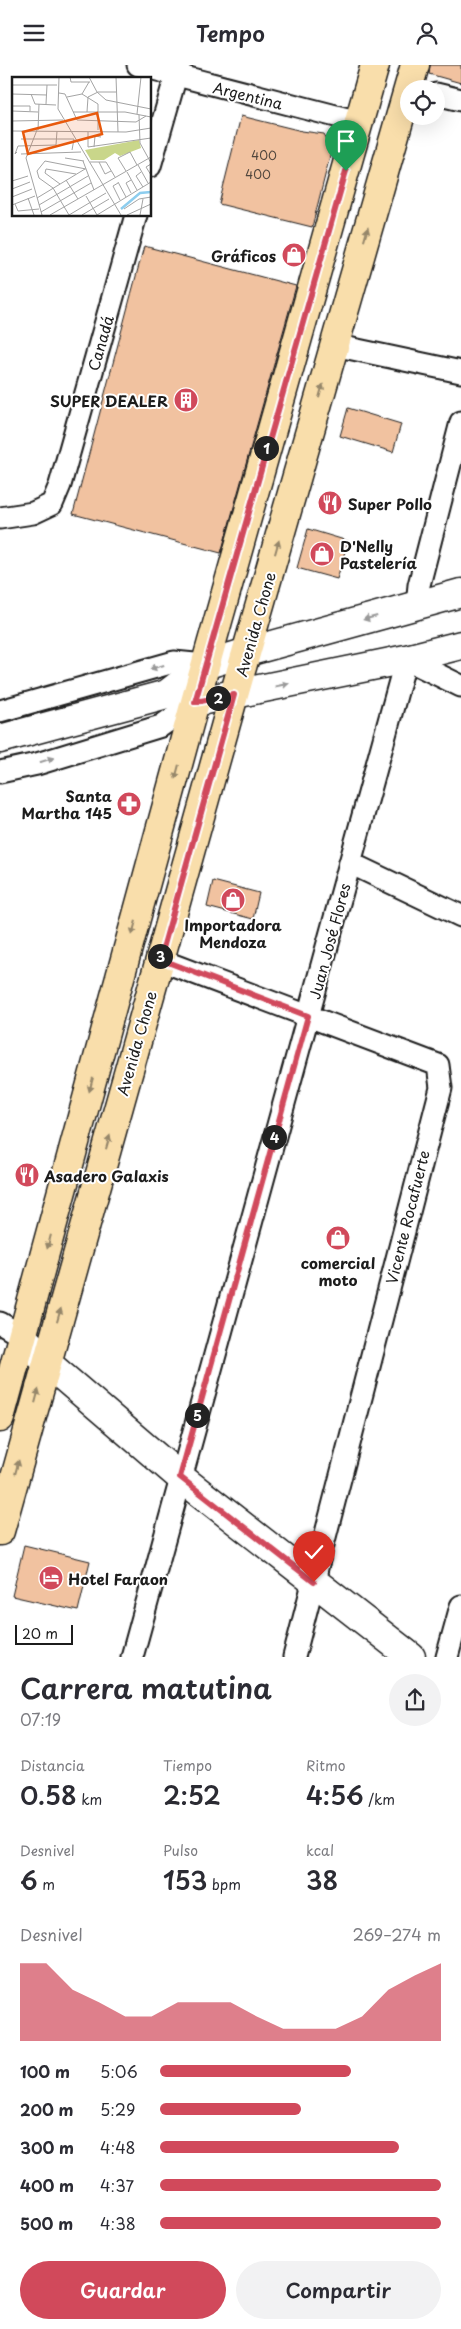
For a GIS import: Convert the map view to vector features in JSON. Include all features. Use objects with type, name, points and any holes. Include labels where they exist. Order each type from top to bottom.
[{"type":"main road","name":"Avenida Chone","points":[[0,1418],[205,665],[375,65]]},
{"type":"main road","name":"Avenida Chone","points":[[0,1531],[234,695],[334,345],[400,125]]},
{"type":"main road","points":[[0,739],[168,694],[205,665],[461,593]]},
{"type":"main road","points":[[168,694],[195,702],[406,659],[461,645]]},
{"type":"main road","points":[[23,1337],[46,1362],[180,1477],[411,1657]]},
{"type":"street","name":"Argentina","points":[[138,65],[177,71],[359,122]]},
{"type":"street","points":[[151,162],[177,71]]},
{"type":"street","points":[[445,96],[461,100]]},
{"type":"street","name":"Canadá","points":[[0,518],[32,513],[52,504],[60,485],[136,216]]},
{"type":"street","points":[[334,345],[461,372]]},
{"type":"street","points":[[416,605],[419,585],[461,422]]},
{"type":"street","points":[[406,659],[461,686]]},
{"type":"street","name":"Juan José Flores","points":[[132,1657],[406,659]]},
{"type":"street","points":[[0,711],[174,663],[205,665]]},
{"type":"street","points":[[0,772],[37,764],[161,725],[195,702]]},
{"type":"street","points":[[350,863],[461,916]]},
{"type":"street","name":"Vicente Rocafuerte","points":[[160,959],[438,1065],[441,1088],[294,1657]]},
{"type":"street","points":[[0,1323],[23,1337]]},
{"type":"street","points":[[447,1657],[461,1606]]},
{"type":"building","points":[[430,65],[461,65],[461,83],[429,74]]},
{"type":"building","points":[[241,116],[302,131],[324,134],[332,148],[312,227],[219,204]]},
{"type":"building","name":"SUPER DEALER","points":[[144,246],[296,286],[221,553],[73,514]]},
{"type":"building","points":[[348,408],[401,424],[393,452],[340,436]]},
{"type":"building","name":"D'Nelly Pastelería","points":[[308,529],[348,541],[337,579],[297,568]]},
{"type":"building","name":"Importadora Mendoza","points":[[213,881],[259,893],[253,919],[207,907]]},
{"type":"building","name":"Hotel Faraon","points":[[24,1545],[90,1561],[78,1611],[12,1596]]},
{"type":"place","name":"Gráficos","points":[[294,255]]},
{"type":"place","name":"SUPER DEALER","points":[[186,400]]},
{"type":"place","name":"Super Pollo","points":[[330,503]]},
{"type":"place","name":"D'Nelly Pastelería","points":[[322,554]]},
{"type":"place","name":"Santa Martha 145","points":[[129,804]]},
{"type":"place","name":"Importadora Mendoza","points":[[233,900]]},
{"type":"place","name":"Asadero Galaxis","points":[[27,1175]]},
{"type":"place","name":"comercial moto","points":[[338,1238]]},
{"type":"place","name":"Hotel Faraon","points":[[51,1578]]},
{"type":"route","points":[[314,1582],[180,1477],[308,1016],[160,959],[234,695],[195,702],[346,171]]}]
